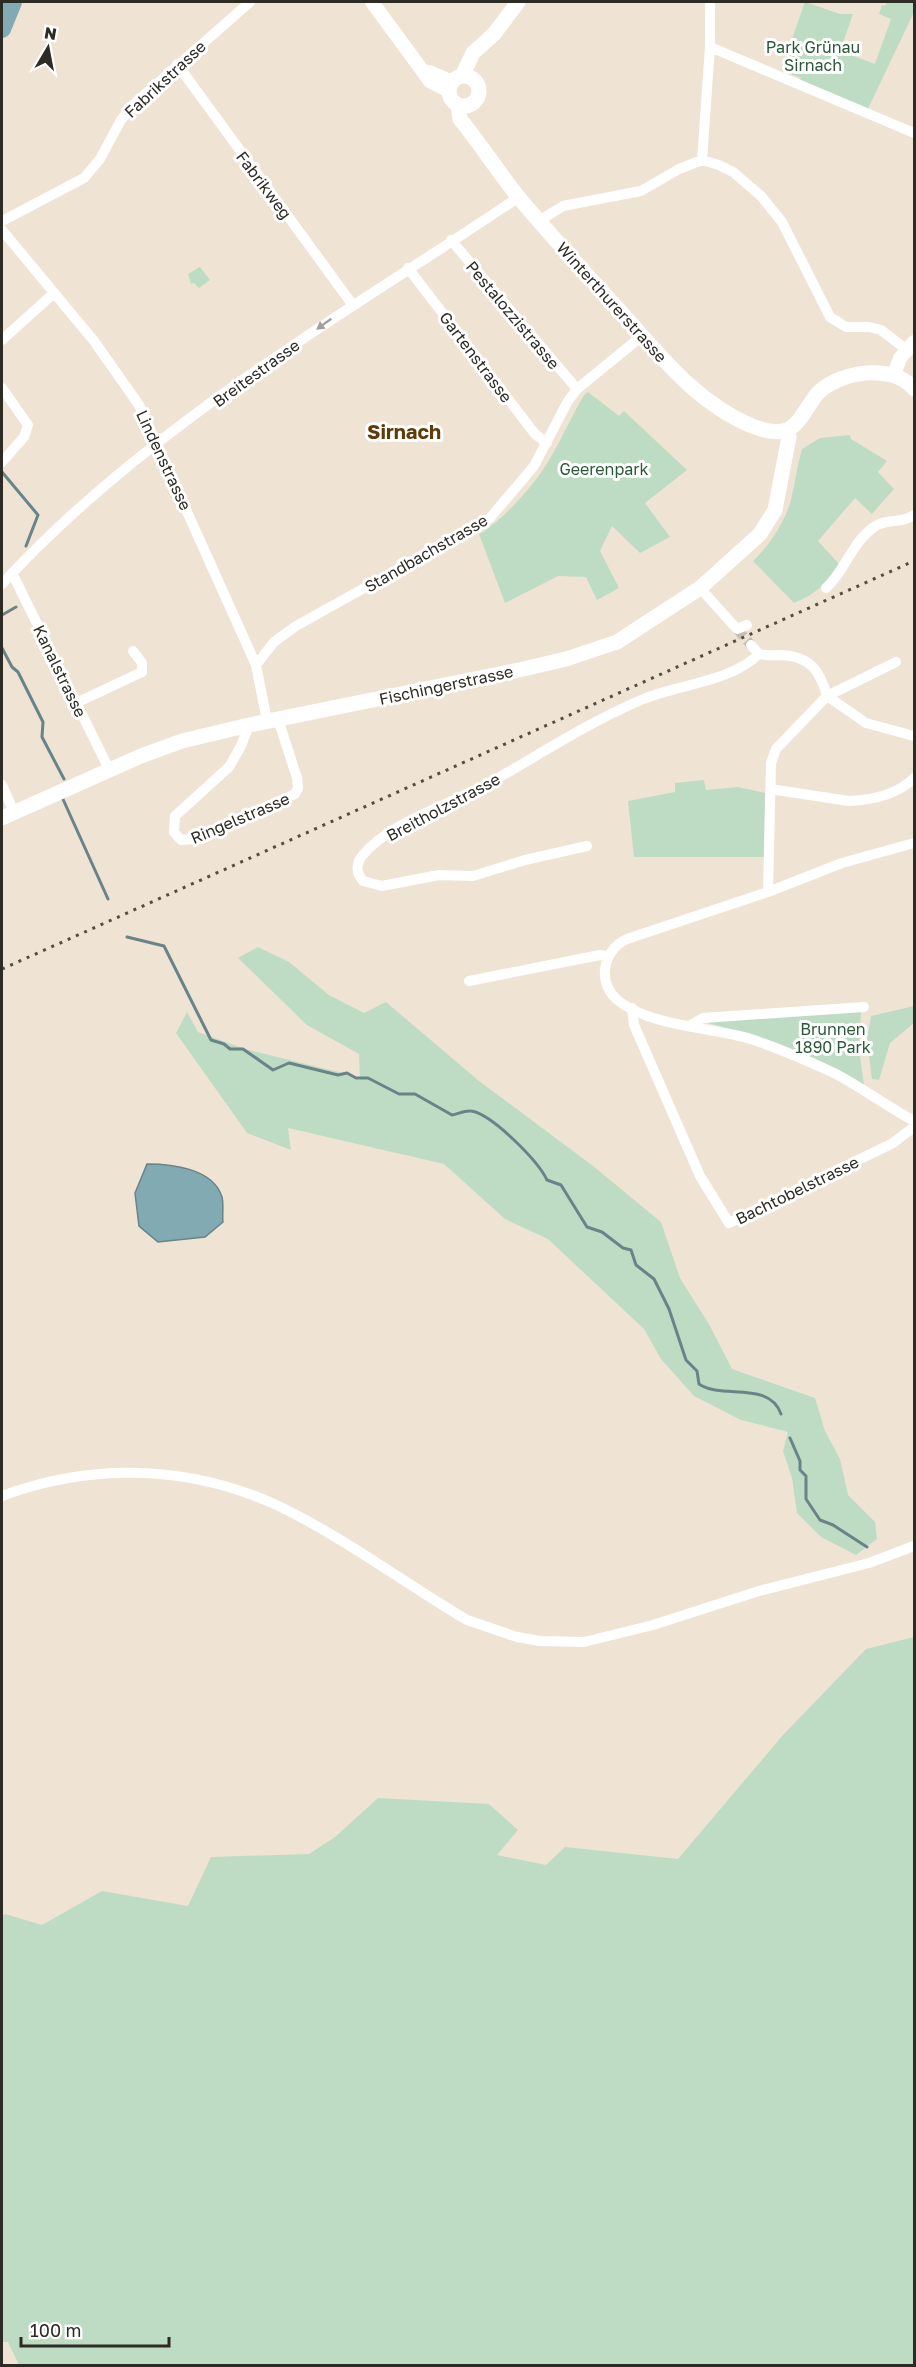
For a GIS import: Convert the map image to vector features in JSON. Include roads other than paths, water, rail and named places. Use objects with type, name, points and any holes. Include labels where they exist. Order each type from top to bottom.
[{"type":"main road","points":[[459,82],[479,91],[476,100],[463,105],[451,99],[459,82],[483,46],[518,2]]},
{"type":"main road","name":"Winterthurerstrasse","points":[[463,105],[469,130],[519,197],[642,336],[686,382],[716,406],[759,429],[780,432],[787,430]]},
{"type":"main road","points":[[787,430],[793,426],[819,392],[834,381],[864,375],[894,375],[909,382],[915,389]]},
{"type":"main road","name":"Fischingerstrasse","points":[[8,815],[109,769],[182,741],[272,720],[519,670],[600,649],[647,624],[700,588],[760,534],[770,521],[781,487],[789,437],[787,430]]},
{"type":"street","name":"Fabrikstrasse","points":[[2,221],[84,178],[100,159],[121,120],[135,103],[250,2]]},
{"type":"street","points":[[372,2],[424,70],[459,82]]},
{"type":"street","points":[[702,160],[710,47],[710,2]]},
{"type":"street","points":[[710,47],[915,133]]},
{"type":"street","name":"Fabrikweg","points":[[177,64],[352,304]]},
{"type":"street","points":[[539,221],[563,206],[641,191],[679,169],[702,160],[733,172],[760,196],[782,222],[830,317],[846,327],[869,327],[881,330],[911,346],[894,375]]},
{"type":"street","name":"Breitestrasse","points":[[2,584],[83,507],[158,443],[352,304],[519,197]]},
{"type":"street","name":"Lindenstrasse","points":[[2,230],[94,341],[132,396],[158,443],[256,665],[272,720]]},
{"type":"street","name":"Pestalozzistrasse","points":[[451,240],[577,389]]},
{"type":"street","name":"Gartenstrasse","points":[[408,268],[535,434],[547,443]]},
{"type":"street","points":[[2,340],[54,293]]},
{"type":"street","name":"Standbachstrasse","points":[[256,665],[274,642],[296,626],[490,518],[519,487],[577,389],[642,336]]},
{"type":"street","points":[[2,388],[28,425],[24,438],[2,462]]},
{"type":"street","points":[[826,588],[874,527],[886,521],[915,515]]},
{"type":"street","name":"Kanalstrasse","points":[[12,573],[109,769]]},
{"type":"street","points":[[700,588],[742,627]]},
{"type":"street","points":[[751,645],[759,654],[783,655],[811,663],[822,676],[827,696],[867,723],[915,736]]},
{"type":"street","points":[[76,703],[142,672],[144,666],[133,651]]},
{"type":"street","name":"Breitholzstrasse","points":[[587,846],[525,860],[472,876],[439,875],[382,886],[363,881],[357,871],[360,859],[365,853],[396,829],[482,786],[578,730],[673,688],[740,670],[759,654]]},
{"type":"street","points":[[768,892],[771,763],[776,749],[827,696],[896,662]]},
{"type":"street","name":"Ringelstrasse","points":[[249,725],[241,746],[229,767],[175,816],[174,832],[181,840],[195,839],[295,795],[298,788],[297,778],[272,720]]},
{"type":"street","points":[[770,789],[863,801],[898,789],[915,778]]},
{"type":"street","points":[[2,785],[8,815]]},
{"type":"street","points":[[915,843],[842,863],[768,892],[619,942],[608,956],[605,976],[609,992],[621,1004],[689,1026],[752,1040],[798,1058],[833,1073],[915,1121]]},
{"type":"street","points":[[469,981],[600,955],[608,956]]},
{"type":"street","points":[[689,1026],[703,1018],[864,1007]]},
{"type":"street","name":"Bachtobelstrasse","points":[[632,1008],[634,1025],[700,1176],[729,1223],[893,1143],[915,1127]]},
{"type":"street","points":[[2,1496],[45,1481],[105,1473],[175,1474],[206,1480],[273,1504],[467,1620],[492,1630],[540,1641],[585,1642],[759,1591],[869,1563],[915,1546]]},
{"type":"water","points":[[147,1164],[179,1167],[201,1174],[210,1180],[222,1197],[223,1222],[205,1237],[158,1242],[139,1226],[135,1193]]},
{"type":"waterway","points":[[2,29],[13,2]]},
{"type":"waterway","points":[[2,472],[38,515],[26,546]]},
{"type":"waterway","points":[[2,615],[16,607]]},
{"type":"waterway","points":[[2,648],[12,667],[18,672],[43,722],[42,737],[64,779]]},
{"type":"waterway","points":[[62,797],[108,899]]},
{"type":"waterway","points":[[127,937],[164,946],[211,1040],[224,1044],[230,1049],[243,1049],[273,1070],[289,1063],[338,1075],[347,1073],[356,1078],[368,1078],[399,1094],[415,1094],[452,1115],[471,1111],[490,1120],[525,1151],[547,1180],[561,1185],[587,1227],[602,1232],[623,1248],[631,1250],[636,1265],[654,1279],[669,1309],[686,1360],[697,1371],[699,1384],[720,1391],[744,1392],[766,1397],[775,1404],[781,1414]]},
{"type":"waterway","points":[[790,1438],[800,1461],[800,1470],[806,1476],[806,1499],[820,1520],[833,1525],[867,1547]]},
{"type":"tunnel","points":[[737,629],[751,645]]},
{"type":"railway","points":[[2,969],[914,561]]},
{"type":"district","name":"Sirnach","points":[[404,431]]},
{"type":"park label","name":"Park Grünau Sirnach","points":[[813,56]]},
{"type":"park label","name":"Geerenpark","points":[[604,469]]},
{"type":"park label","name":"Brunnen 1890 Park","points":[[833,1038]]}]
